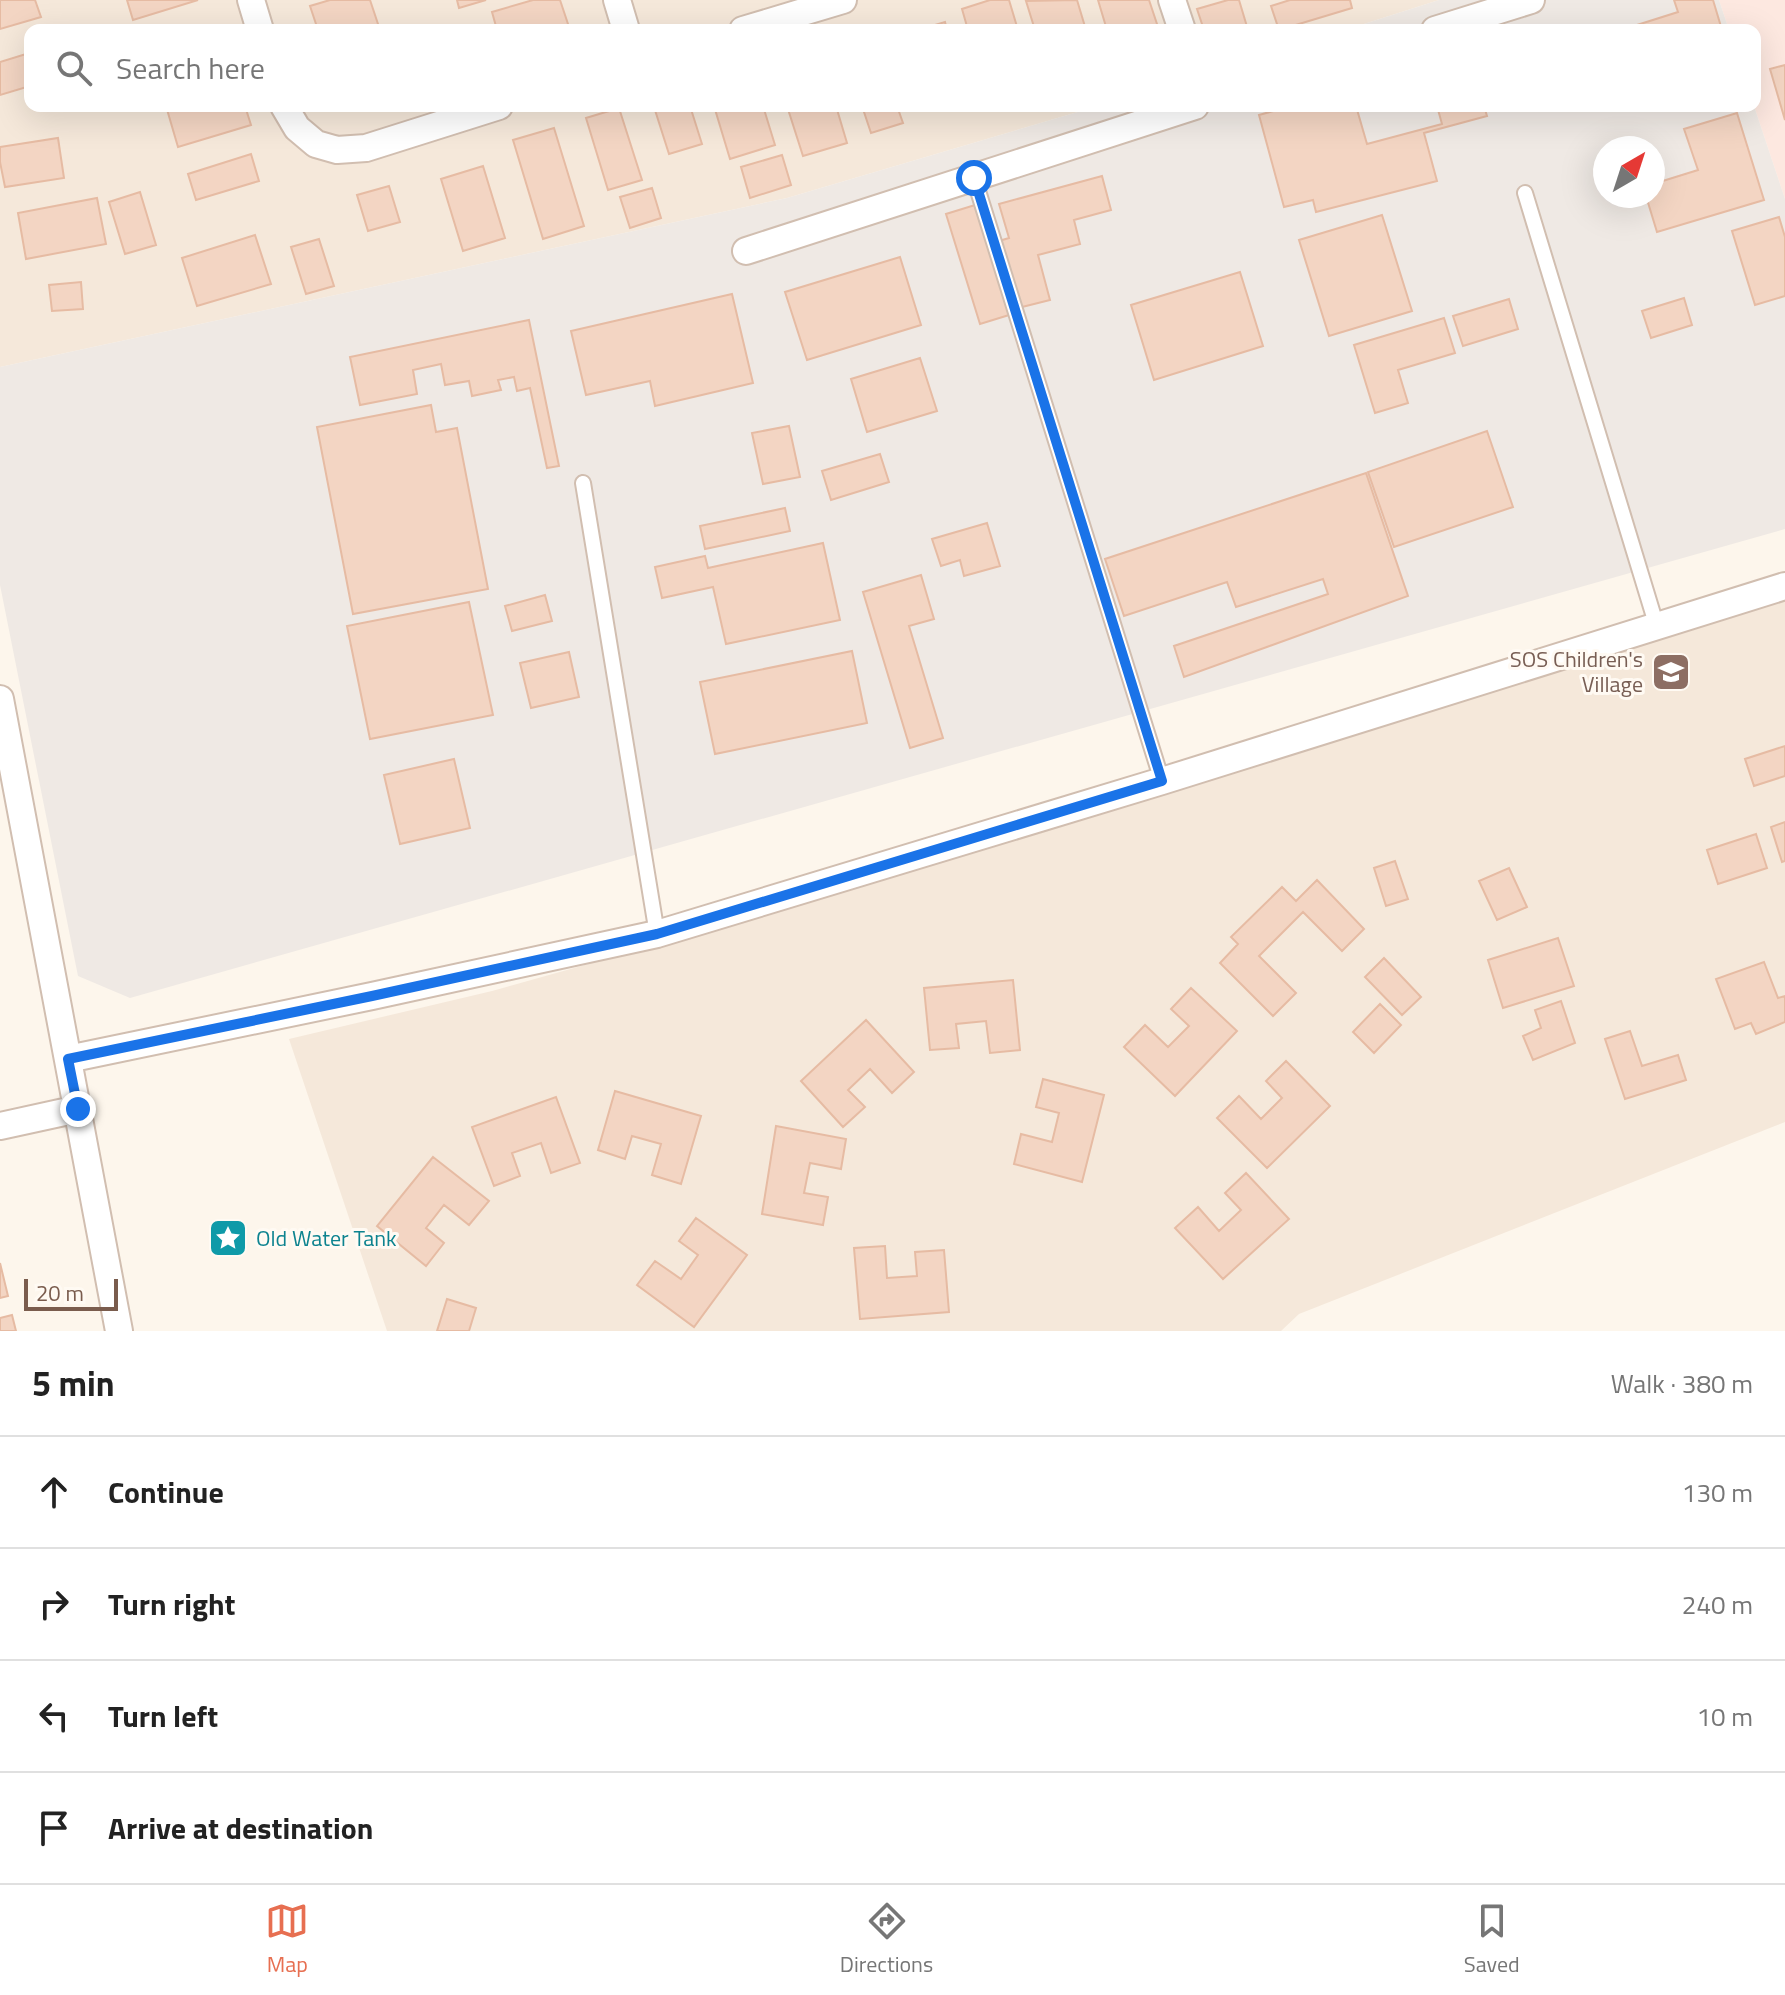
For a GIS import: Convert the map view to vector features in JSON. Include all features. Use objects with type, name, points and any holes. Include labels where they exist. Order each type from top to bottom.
[{"type":"street","points":[[251,0],[258,24]]},
{"type":"street","points":[[617,0],[624,24]]},
{"type":"street","points":[[763,24],[843,0]]},
{"type":"street","points":[[1172,0],[1180,24]]},
{"type":"street","points":[[1454,24],[1531,0]]},
{"type":"street","points":[[288,112],[297,128],[316,144],[337,150],[366,148],[480,112]]},
{"type":"street","points":[[746,251],[1177,112]]},
{"type":"street","points":[[68,1059],[657,934],[1162,781],[1785,586]]},
{"type":"street","points":[[0,699],[119,1331]]},
{"type":"street","points":[[0,1126],[78,1109]]},
{"type":"lane","points":[[974,178],[1162,781]]},
{"type":"lane","points":[[1525,193],[1657,627]]},
{"type":"lane","points":[[583,483],[657,934]]},
{"type":"shaded area","points":[[0,0],[1439,0],[1364,24],[24,24],[24,112],[1078,112],[787,198],[0,367]]},
{"type":"shaded area","points":[[1439,0],[1719,0],[1727,24],[1364,24]]},
{"type":"shaded area","points":[[1719,0],[1785,0],[1785,199],[1756,112],[1761,112],[1761,24],[1727,24]]},
{"type":"shaded area","points":[[1078,112],[1756,112],[1785,199],[1785,529],[130,998],[78,976],[0,585],[0,367],[787,198]]},
{"type":"shaded area","points":[[1785,600],[1785,1122],[1299,1314],[1281,1331],[387,1331],[289,1039],[492,991],[770,913]]},
{"type":"building","points":[[0,0],[35,0],[41,17],[0,29]]},
{"type":"building","points":[[127,0],[198,0],[133,20]]},
{"type":"building","points":[[330,0],[370,0],[378,24],[316,24],[310,6]]},
{"type":"building","points":[[457,0],[486,0],[459,8]]},
{"type":"building","points":[[533,0],[560,0],[568,24],[495,24],[492,12]]},
{"type":"building","points":[[990,0],[1009,0],[1016,24],[966,24],[962,9]]},
{"type":"building","points":[[1077,0],[1084,24],[1033,24],[1026,1]]},
{"type":"building","points":[[1098,0],[1149,0],[1157,24],[1105,24]]},
{"type":"building","points":[[1239,0],[1246,24],[1202,24],[1197,9]]},
{"type":"building","points":[[1290,0],[1350,0],[1352,8],[1299,24],[1277,24],[1271,6]]},
{"type":"building","points":[[1674,0],[1713,0],[1720,24],[1640,24],[1678,12]]},
{"type":"building","points":[[24,55],[24,88],[0,95],[0,62]]},
{"type":"building","points":[[1785,65],[1785,120],[1770,69]]},
{"type":"building","points":[[168,112],[247,112],[251,125],[178,147]]},
{"type":"building","points":[[606,112],[620,112],[642,180],[608,190],[586,118]]},
{"type":"building","points":[[656,112],[692,112],[702,144],[669,154]]},
{"type":"building","points":[[716,112],[765,112],[775,145],[730,159]]},
{"type":"building","points":[[789,112],[838,112],[847,143],[803,156]]},
{"type":"building","points":[[864,112],[899,112],[903,123],[871,133]]},
{"type":"building","points":[[1270,112],[1358,112],[1367,144],[1442,124],[1439,112],[1486,112],[1487,116],[1424,133],[1437,181],[1316,212],[1313,200],[1284,207],[1259,115]]},
{"type":"building","points":[[1737,113],[1764,200],[1657,232],[1650,208],[1665,208],[1665,180],[1698,170],[1684,129]]},
{"type":"building","points":[[554,128],[584,226],[543,239],[513,140]]},
{"type":"building","points":[[58,138],[64,178],[5,187],[0,147]]},
{"type":"building","points":[[251,154],[259,181],[196,200],[188,174]]},
{"type":"building","points":[[782,155],[791,185],[750,198],[741,167]]},
{"type":"building","points":[[483,166],[505,238],[463,251],[441,179]]},
{"type":"building","points":[[1102,176],[1111,210],[1074,220],[1080,244],[1038,255],[1050,300],[1018,308],[999,241],[1009,238],[999,204]]},
{"type":"building","points":[[389,186],[400,222],[368,231],[357,195]]},
{"type":"building","points":[[652,188],[661,218],[630,228],[620,197]]},
{"type":"building","points":[[140,192],[156,245],[125,254],[109,202]]},
{"type":"building","points":[[97,198],[106,244],[26,259],[18,213]]},
{"type":"building","points":[[975,205],[1009,315],[980,324],[946,214]]},
{"type":"building","points":[[1382,215],[1412,311],[1329,336],[1299,240]]},
{"type":"building","points":[[1779,217],[1785,237],[1785,296],[1755,305],[1732,231]]},
{"type":"building","points":[[255,235],[271,284],[197,306],[182,258]]},
{"type":"building","points":[[319,239],[334,286],[306,294],[291,247]]},
{"type":"building","points":[[900,257],[921,325],[807,360],[785,292]]},
{"type":"building","points":[[1240,272],[1263,346],[1154,380],[1131,305]]},
{"type":"building","points":[[81,282],[83,309],[52,311],[49,285]]},
{"type":"building","points":[[732,294],[753,383],[655,406],[650,381],[586,395],[571,331]]},
{"type":"building","points":[[1684,298],[1692,325],[1651,338],[1642,311]]},
{"type":"building","points":[[1509,299],[1518,329],[1463,346],[1453,316]]},
{"type":"building","points":[[1444,318],[1455,353],[1398,370],[1408,403],[1375,413],[1354,345]]},
{"type":"building","points":[[529,320],[559,466],[547,468],[530,388],[517,391],[514,377],[498,380],[501,390],[472,396],[469,381],[445,385],[441,364],[413,370],[417,394],[360,405],[350,357]]},
{"type":"building","points":[[920,358],[937,411],[867,432],[851,379]]},
{"type":"building","points":[[431,405],[436,432],[457,428],[488,589],[353,614],[317,427]]},
{"type":"building","points":[[789,426],[800,477],[763,484],[752,433]]},
{"type":"building","points":[[1487,431],[1513,507],[1394,547],[1368,472]]},
{"type":"building","points":[[880,454],[889,482],[831,500],[822,471]]},
{"type":"building","points":[[1366,473],[1408,596],[1184,677],[1174,646],[1328,594],[1323,579],[1236,607],[1227,582],[1124,616],[1105,559]]},
{"type":"building","points":[[785,508],[790,531],[705,549],[700,526]]},
{"type":"building","points":[[987,523],[1000,566],[964,576],[960,560],[941,566],[932,539]]},
{"type":"building","points":[[823,543],[840,620],[726,644],[713,587],[662,598],[655,567],[705,556],[708,568]]},
{"type":"building","points":[[921,575],[934,619],[909,626],[943,738],[910,748],[863,592]]},
{"type":"building","points":[[545,595],[552,621],[512,631],[505,606]]},
{"type":"building","points":[[469,602],[493,715],[370,739],[347,626]]},
{"type":"building","points":[[852,651],[867,723],[715,754],[700,682]]},
{"type":"building","points":[[569,652],[579,697],[531,708],[520,663]]},
{"type":"building","points":[[1785,746],[1785,776],[1754,786],[1745,759]]},
{"type":"building","points":[[454,759],[470,828],[400,844],[384,775]]},
{"type":"building","points":[[1785,822],[1785,861],[1782,862],[1771,827]]},
{"type":"building","points":[[1756,834],[1767,868],[1718,884],[1707,850]]},
{"type":"building","points":[[1395,861],[1408,899],[1386,906],[1374,868]]},
{"type":"building","points":[[1509,868],[1527,907],[1497,920],[1479,881]]},
{"type":"building","points":[[1317,880],[1364,929],[1342,951],[1303,912],[1259,956],[1296,993],[1273,1016],[1220,963],[1238,944],[1231,937],[1282,887],[1296,901]]},
{"type":"building","points":[[1558,938],[1574,986],[1503,1008],[1488,960]]},
{"type":"building","points":[[1384,958],[1421,997],[1402,1015],[1365,977]]},
{"type":"building","points":[[1764,962],[1778,998],[1785,996],[1785,1022],[1756,1034],[1751,1023],[1735,1029],[1716,979]]},
{"type":"building","points":[[1013,980],[1020,1050],[990,1053],[986,1021],[956,1024],[959,1048],[930,1050],[924,988]]},
{"type":"building","points":[[1191,988],[1237,1031],[1175,1096],[1124,1047],[1145,1025],[1168,1047],[1189,1026],[1171,1009]]},
{"type":"building","points":[[1561,1001],[1575,1043],[1533,1060],[1523,1036],[1541,1028],[1535,1010]]},
{"type":"building","points":[[1380,1004],[1401,1025],[1374,1053],[1353,1032]]},
{"type":"building","points":[[866,1020],[914,1072],[892,1093],[870,1069],[848,1090],[865,1107],[843,1127],[801,1081]]},
{"type":"building","points":[[1630,1031],[1642,1066],[1678,1055],[1686,1080],[1625,1099],[1605,1039]]},
{"type":"building","points":[[1286,1061],[1330,1106],[1267,1168],[1217,1118],[1239,1096],[1261,1119],[1282,1098],[1266,1081]]},
{"type":"building","points":[[1043,1079],[1104,1095],[1082,1182],[1014,1164],[1021,1134],[1052,1142],[1059,1113],[1036,1107]]},
{"type":"building","points":[[615,1091],[701,1116],[681,1184],[652,1175],[661,1144],[632,1136],[625,1159],[598,1150]]},
{"type":"building","points":[[556,1097],[580,1163],[551,1173],[541,1143],[512,1153],[520,1176],[494,1186],[472,1127]]},
{"type":"building","points":[[776,1126],[846,1139],[841,1169],[810,1163],[804,1193],[828,1197],[823,1225],[762,1214]]},
{"type":"building","points":[[433,1157],[489,1201],[469,1225],[444,1205],[426,1228],[444,1243],[426,1266],[377,1226]]},
{"type":"building","points":[[1246,1173],[1289,1219],[1223,1279],[1175,1228],[1198,1207],[1219,1231],[1241,1210],[1225,1193]]},
{"type":"building","points":[[696,1218],[747,1255],[694,1327],[637,1285],[655,1261],[681,1279],[698,1255],[679,1241]]},
{"type":"building","points":[[885,1246],[887,1278],[917,1276],[915,1252],[944,1250],[949,1312],[860,1319],[854,1248]]},
{"type":"building","points":[[0,1263],[8,1296],[0,1298]]},
{"type":"building","points":[[447,1299],[476,1308],[469,1331],[437,1331]]},
{"type":"building","points":[[12,1315],[16,1331],[0,1331],[0,1318]]},
{"type":"place","name":"SOS Children's Village","points":[[1671,672]]},
{"type":"place","name":"Old Water Tank","points":[[228,1238]]},
{"type":"route","points":[[78,1109],[68,1059],[657,934],[1162,781],[974,178]]}]
